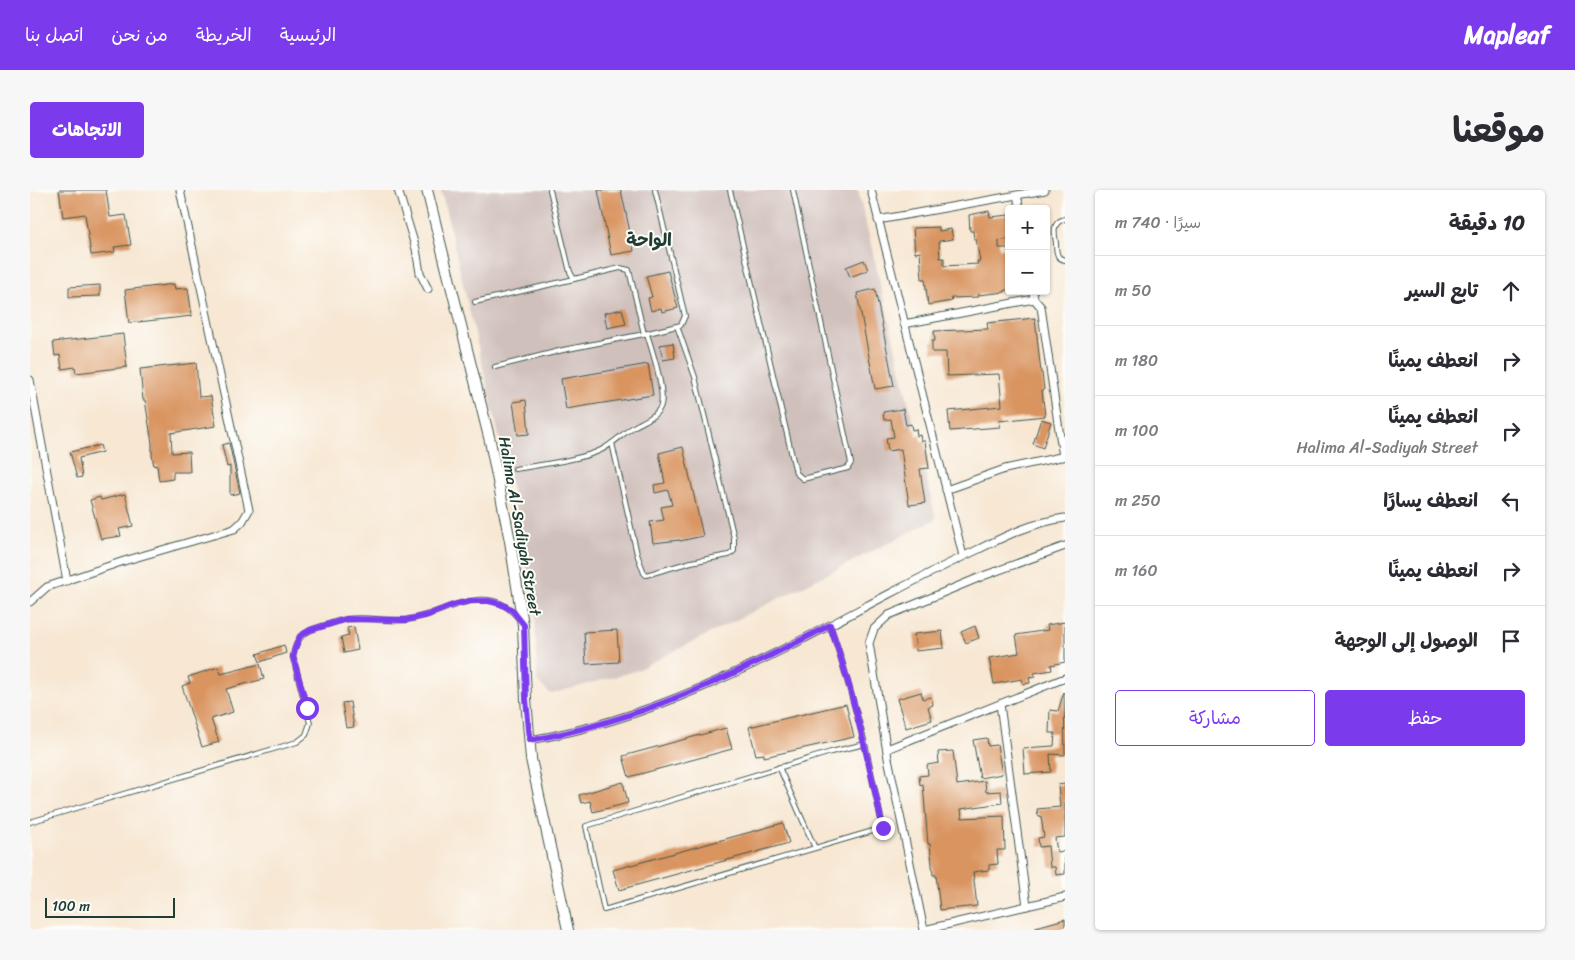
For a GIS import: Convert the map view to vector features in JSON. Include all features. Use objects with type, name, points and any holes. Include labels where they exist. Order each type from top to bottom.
[{"type":"street","points":[[30,602],[47,587],[124,561],[234,529],[242,522],[249,510],[180,190]]},
{"type":"street","points":[[398,190],[416,249],[420,273],[428,288]]},
{"type":"street","name":"Halima Al-Sadiyah Street","points":[[428,190],[490,441],[510,541],[524,625],[526,699],[531,760],[568,930]]},
{"type":"street","points":[[871,190],[963,556]]},
{"type":"street","points":[[878,220],[1045,190]]},
{"type":"street","points":[[1018,195],[1019,205]]},
{"type":"street","points":[[904,324],[1033,295],[1041,307],[1064,456],[1005,469],[946,490]]},
{"type":"street","points":[[30,380],[67,581]]},
{"type":"street","points":[[530,740],[567,734],[620,719],[673,699],[766,659],[1007,535],[1050,520],[1065,518]]},
{"type":"street","points":[[1065,546],[983,576],[889,615],[874,629],[869,643],[887,749],[924,930],[1065,897]]},
{"type":"street","points":[[887,749],[1065,678]]},
{"type":"street","points":[[1000,704],[1027,906]]},
{"type":"lane","points":[[550,190],[570,272],[574,279]]},
{"type":"lane","points":[[494,367],[563,350],[646,334],[683,324],[685,316],[655,190]]},
{"type":"lane","points":[[730,190],[796,473],[803,479],[848,468],[851,463],[793,190]]},
{"type":"lane","points":[[1065,219],[1055,224],[1054,230],[1058,255],[1061,259],[1065,260]]},
{"type":"lane","points":[[476,302],[620,268],[629,270],[656,367],[662,397],[661,405],[658,411],[645,422],[636,425],[600,451],[585,456],[515,469]]},
{"type":"lane","points":[[612,443],[637,554],[646,575],[691,562],[729,555],[734,551],[734,538],[711,440],[695,378],[678,326]]},
{"type":"lane","points":[[30,822],[297,742],[306,735],[310,724],[293,657],[300,636],[310,630],[347,619],[406,620],[428,615],[453,605],[480,601],[501,604],[512,610],[524,625]]},
{"type":"lane","points":[[830,625],[842,660],[865,744],[883,828],[604,910],[586,826],[779,767],[865,744]]},
{"type":"lane","points":[[779,767],[815,848]]},
{"type":"shaded area","points":[[441,190],[858,190],[936,519],[635,671],[551,694],[537,682],[535,611],[512,491]]},
{"type":"building","points":[[59,190],[106,190],[110,217],[126,215],[131,245],[114,247],[115,252],[91,255],[85,214],[63,217]]},
{"type":"building","points":[[598,190],[621,190],[634,251],[611,255]]},
{"type":"building","points":[[989,211],[990,217],[1005,215],[1005,240],[999,241],[999,248],[1005,248],[1005,292],[978,295],[979,297],[951,298],[952,301],[928,305],[925,279],[922,279],[920,252],[915,253],[913,228],[939,227],[939,231],[951,229],[953,239],[939,241],[940,258],[944,258],[944,266],[978,264],[977,261],[980,261],[976,239],[974,239],[973,231],[970,231],[969,215]]},
{"type":"building","points":[[864,260],[868,270],[850,277],[846,267]]},
{"type":"building","points":[[668,271],[678,308],[662,312],[661,308],[651,311],[648,298],[652,297],[646,276]]},
{"type":"building","points":[[174,284],[175,289],[188,288],[192,316],[129,323],[125,290]]},
{"type":"building","points":[[100,285],[100,296],[69,297],[69,287]]},
{"type":"building","points":[[875,289],[894,386],[875,389],[857,293]]},
{"type":"building","points":[[622,309],[626,324],[607,328],[604,313]]},
{"type":"building","points":[[1035,318],[1044,390],[1042,390],[1045,416],[999,421],[1000,427],[950,431],[948,411],[1002,406],[999,374],[947,376],[946,352],[932,352],[932,341],[935,341],[934,331],[988,329],[987,323]]},
{"type":"building","points":[[123,334],[127,367],[76,373],[75,367],[62,369],[60,355],[55,356],[53,342]]},
{"type":"building","points":[[673,343],[675,358],[663,360],[660,345]]},
{"type":"building","points":[[196,363],[199,397],[211,396],[216,426],[171,433],[172,453],[189,452],[190,472],[173,472],[173,479],[159,481],[157,465],[154,466],[152,455],[152,443],[145,400],[143,400],[140,369]]},
{"type":"building","points":[[648,364],[653,395],[566,409],[561,379]]},
{"type":"building","points":[[526,400],[529,434],[518,435],[513,402]]},
{"type":"building","points":[[903,409],[906,425],[911,424],[912,430],[916,429],[917,436],[920,435],[921,441],[925,441],[929,468],[920,469],[925,503],[909,505],[901,449],[888,451],[886,438],[894,437],[891,419],[884,420],[883,412]]},
{"type":"building","points":[[1041,419],[1051,422],[1043,448],[1033,444]]},
{"type":"building","points":[[229,443],[240,493],[230,495],[230,466],[227,467],[222,445]]},
{"type":"building","points":[[100,445],[102,452],[79,458],[82,477],[77,478],[70,452]]},
{"type":"building","points":[[683,447],[703,536],[680,541],[653,543],[650,522],[664,520],[661,507],[672,505],[668,490],[655,493],[654,485],[665,483],[659,453]]},
{"type":"building","points":[[125,494],[133,526],[119,529],[121,536],[101,539],[90,500],[100,497],[101,500]]},
{"type":"building","points":[[1065,622],[1065,662],[1051,665],[1052,670],[1034,673],[1035,677],[1029,678],[1030,683],[1023,684],[1022,679],[994,684],[989,658],[1019,653],[1016,635],[1048,630],[1047,625]]},
{"type":"building","points":[[975,626],[979,638],[966,643],[961,632]]},
{"type":"building","points":[[354,627],[358,650],[344,653],[341,637],[349,635],[347,628]]},
{"type":"building","points":[[617,630],[619,662],[586,664],[584,632]]},
{"type":"building","points":[[942,631],[944,648],[916,651],[914,634]]},
{"type":"building","points":[[284,645],[286,653],[260,662],[257,654]]},
{"type":"building","points":[[260,664],[264,679],[226,689],[233,712],[211,719],[219,742],[202,747],[182,686],[190,683],[188,677],[218,667],[221,674]]},
{"type":"building","points":[[921,692],[923,699],[931,697],[933,705],[928,707],[932,720],[906,728],[897,699]]},
{"type":"building","points":[[1064,692],[1065,755],[1050,754],[1051,772],[1025,774],[1023,748],[1054,746],[1055,733],[1049,733],[1050,710],[1058,711]]},
{"type":"building","points":[[350,702],[354,727],[346,728],[342,703]]},
{"type":"building","points":[[846,704],[854,737],[764,757],[764,754],[756,755],[749,727]]},
{"type":"building","points":[[726,728],[732,749],[629,777],[623,756]]},
{"type":"building","points":[[987,738],[988,746],[997,745],[1002,774],[980,778],[973,740]]},
{"type":"building","points":[[953,751],[957,785],[985,781],[986,792],[1001,791],[1002,803],[961,809],[962,818],[1004,816],[1005,850],[997,850],[998,864],[989,865],[989,870],[973,872],[977,906],[940,910],[936,875],[933,875],[930,844],[928,844],[923,784],[920,785],[919,776],[928,775],[927,765],[939,763],[938,752]]},
{"type":"building","points":[[623,782],[628,803],[593,812],[590,801],[581,803],[579,795]]},
{"type":"building","points":[[1065,784],[1065,837],[1055,838],[1057,852],[1065,851],[1065,874],[1056,875],[1055,867],[1050,867],[1048,846],[1039,847],[1038,838],[1044,837],[1041,816],[1038,816],[1037,809],[1060,807],[1058,785]]},
{"type":"building","points":[[783,823],[789,843],[619,890],[613,870]]},
{"type":"building","points":[[1065,919],[1065,930],[1037,930],[1036,927]]},
{"type":"district","name":"الواحة","points":[[649,240]]},
{"type":"route","points":[[307,708],[293,657],[300,636],[310,630],[347,619],[406,620],[470,601],[489,601],[501,604],[512,610],[524,625],[526,699],[530,740],[567,734],[620,719],[699,689],[766,659],[830,625],[842,660],[865,744],[883,828]]}]
